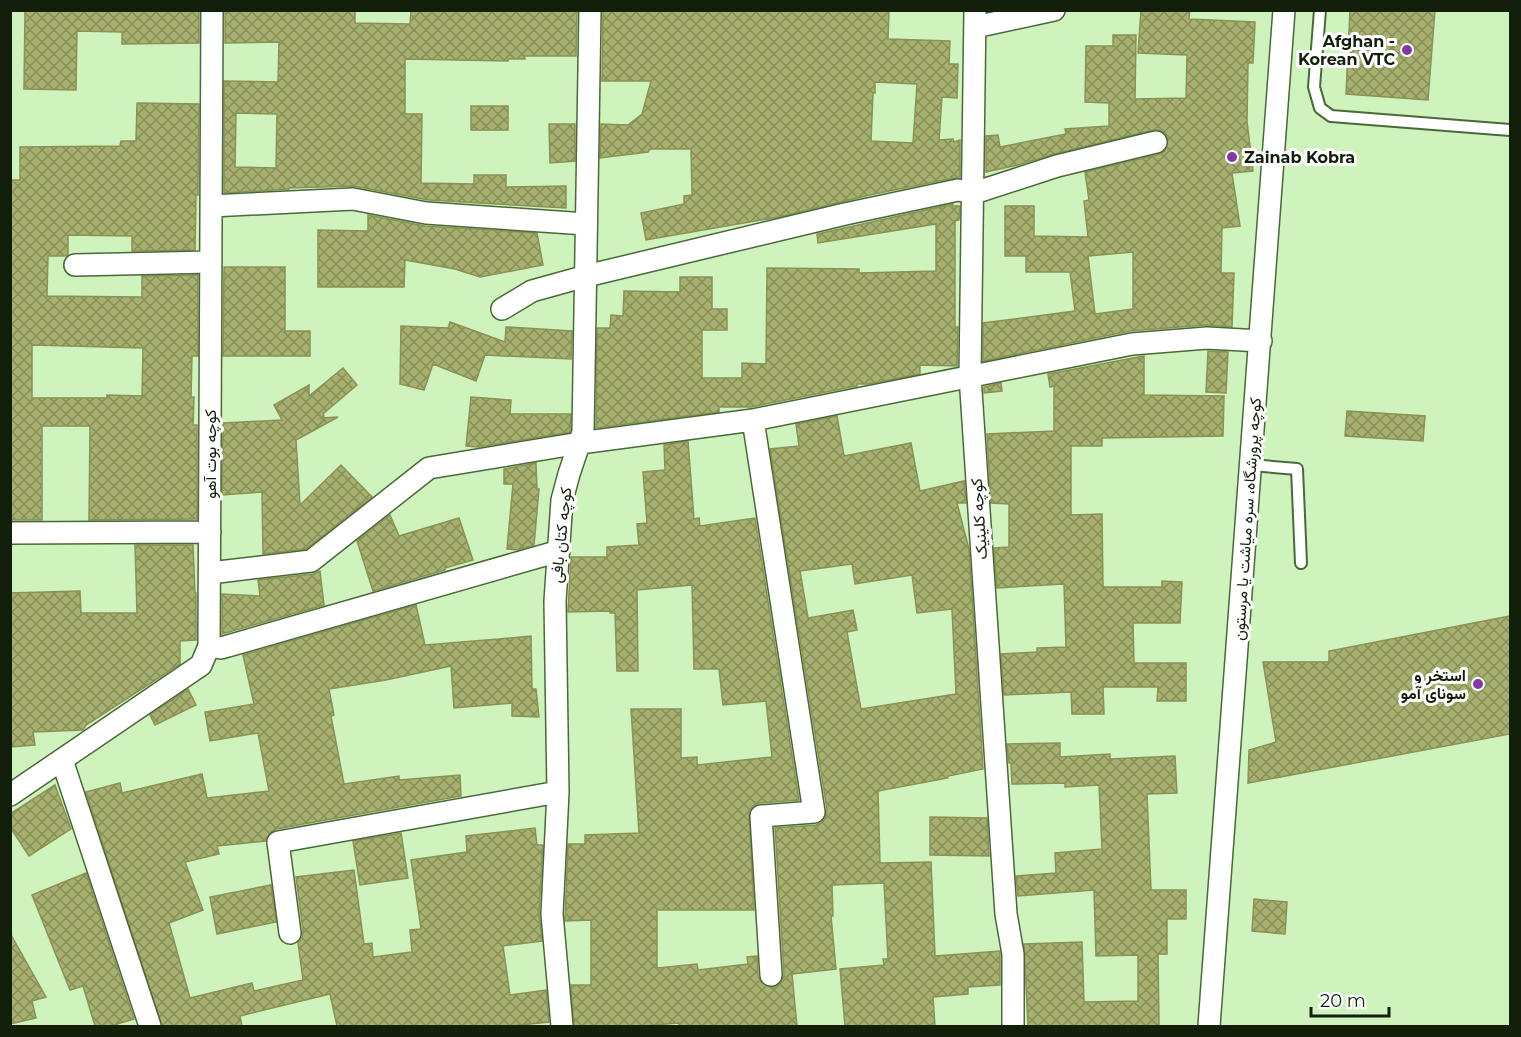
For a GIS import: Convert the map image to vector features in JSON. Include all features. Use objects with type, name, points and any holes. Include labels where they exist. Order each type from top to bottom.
[{"type":"street","name":"کوچه بوت آهو","points":[[209,646],[212,10]]},
{"type":"street","name":"کوچه کتان بافی","points":[[562,1026],[552,915],[558,792],[555,601],[562,500],[568,474],[583,432],[590,10]]},
{"type":"street","points":[[975,19],[1054,10]]},
{"type":"street","name":"کوچه پرورشگاه، سره میاشت یا مرستون","points":[[1209,1026],[1284,10]]},
{"type":"street","name":"کوچه کلینیک","points":[[975,19],[970,376],[1006,914],[1013,954],[1013,1026]]},
{"type":"street","points":[[502,309],[532,291],[586,276],[844,214],[958,190],[974,193],[1057,166],[1156,142]]},
{"type":"street","points":[[211,206],[353,199],[426,213],[586,224]]},
{"type":"street","points":[[75,265],[211,262]]},
{"type":"street","points":[[210,573],[311,561],[429,468],[580,443],[753,420],[1132,344],[1207,338],[1261,341]]},
{"type":"street","points":[[753,420],[813,812],[761,816],[771,975]]},
{"type":"street","points":[[10,533],[210,532]]},
{"type":"street","points":[[10,795],[201,665],[209,646],[221,648],[559,551]]},
{"type":"street","points":[[62,760],[150,1026]]},
{"type":"street","points":[[291,933],[278,842],[558,792]]},
{"type":"lane","points":[[1320,10],[1314,87],[1320,108],[1331,116],[1510,130]]},
{"type":"lane","points":[[1251,465],[1297,469],[1301,563]]},
{"type":"building","points":[[25,10],[199,10],[199,43],[122,44],[122,32],[77,31],[76,90],[24,89]]},
{"type":"building","points":[[225,10],[355,10],[355,23],[410,24],[411,10],[577,10],[576,56],[524,56],[525,59],[508,59],[508,61],[405,59],[405,114],[422,114],[421,183],[474,184],[474,175],[506,175],[506,187],[566,186],[566,208],[428,200],[353,186],[224,193],[224,81],[278,82],[279,42],[225,43]],"holes":[[[236,113],[277,114],[276,168],[235,167]]]},
{"type":"building","points":[[603,10],[889,10],[888,39],[950,41],[949,64],[958,64],[957,98],[942,97],[939,140],[953,139],[954,142],[960,140],[960,177],[874,194],[779,217],[646,240],[641,213],[684,204],[684,196],[692,195],[691,149],[650,149],[648,152],[600,158],[601,124],[628,125],[642,114],[651,81],[602,81]],"holes":[[[875,82],[917,84],[913,143],[871,141]]]},
{"type":"building","points":[[1141,10],[1190,10],[1189,19],[1255,22],[1253,63],[1248,63],[1247,121],[1253,171],[1232,173],[1240,226],[1222,228],[1221,273],[1234,273],[1232,327],[1206,325],[1130,331],[983,361],[983,323],[1075,311],[1070,272],[1026,272],[1026,256],[1005,256],[1005,206],[1034,206],[1034,236],[1088,237],[1084,201],[1089,200],[1085,172],[1160,154],[1165,151],[1168,140],[1165,133],[1153,130],[986,172],[986,136],[998,135],[1000,147],[1066,134],[1065,129],[1109,126],[1109,103],[1085,102],[1086,46],[1113,46],[1113,35],[1136,35],[1135,99],[1186,98],[1187,55],[1138,53]],"holes":[[[1133,252],[1133,309],[1095,314],[1088,256]]]},
{"type":"building","points":[[1350,10],[1435,10],[1428,100],[1346,94]]},
{"type":"building","points":[[137,103],[199,104],[195,250],[132,251],[132,236],[68,235],[68,255],[48,256],[47,296],[142,297],[142,276],[198,275],[198,356],[192,356],[191,397],[194,397],[193,425],[197,425],[197,519],[89,520],[90,426],[42,426],[42,520],[10,520],[10,180],[20,180],[20,147],[120,146],[121,141],[136,141]],"holes":[[[32,345],[143,348],[142,396],[32,398]]]},
{"type":"building","points":[[471,106],[508,106],[508,130],[471,130]]},
{"type":"building","points":[[549,124],[575,124],[575,161],[550,163]]},
{"type":"building","points":[[953,204],[953,206],[960,206],[959,220],[955,221],[957,366],[920,365],[920,374],[857,384],[857,386],[751,407],[719,407],[719,412],[596,428],[597,328],[610,328],[611,315],[623,316],[624,291],[680,292],[680,277],[712,277],[712,309],[727,309],[727,330],[702,330],[702,378],[742,378],[742,363],[766,364],[767,268],[859,269],[859,273],[936,271],[936,224],[818,243],[817,234]]},
{"type":"building","points":[[368,215],[425,226],[537,233],[543,265],[480,277],[455,269],[405,260],[404,287],[318,287],[318,230],[368,231]]},
{"type":"building","points":[[224,267],[285,267],[285,331],[310,331],[310,356],[223,356]]},
{"type":"building","points":[[450,322],[505,342],[506,327],[572,331],[571,359],[485,355],[476,381],[433,364],[424,390],[400,384],[401,326],[448,328]]},
{"type":"building","points":[[1208,351],[1228,352],[1226,393],[1206,392]]},
{"type":"building","points":[[1144,356],[1144,395],[1224,396],[1223,436],[1102,438],[1102,446],[1071,446],[1071,515],[1102,514],[1103,587],[1162,587],[1162,581],[1182,582],[1180,623],[1133,623],[1134,663],[1186,663],[1186,701],[1157,701],[1158,687],[1103,687],[1104,714],[1072,714],[1071,692],[1004,695],[1001,654],[1037,652],[1037,648],[1066,647],[1064,584],[997,588],[994,548],[1009,547],[1009,504],[991,503],[987,434],[1054,431],[1054,386],[1050,387],[1048,374]]},
{"type":"building","points":[[343,368],[357,385],[321,418],[338,417],[296,440],[300,505],[341,465],[372,497],[306,549],[263,554],[262,492],[222,495],[223,423],[282,420],[274,405],[309,385],[309,396]]},
{"type":"building","points":[[1001,383],[1002,391],[984,393],[984,387]]},
{"type":"building","points":[[471,397],[511,400],[510,414],[571,414],[570,432],[479,447],[466,446]]},
{"type":"building","points":[[1347,411],[1425,416],[1423,441],[1345,436]]},
{"type":"building","points":[[837,416],[844,456],[911,443],[920,491],[964,481],[966,503],[957,503],[969,549],[983,769],[878,791],[880,863],[931,862],[935,956],[1000,951],[1000,985],[968,987],[968,994],[933,997],[935,1026],[845,1026],[840,969],[884,965],[883,959],[888,959],[884,883],[832,885],[833,916],[831,916],[836,969],[792,974],[797,1026],[679,1026],[679,1023],[641,1026],[574,1026],[571,985],[591,985],[591,920],[565,921],[568,844],[585,844],[585,835],[639,833],[631,709],[681,709],[681,758],[697,757],[697,765],[772,757],[766,701],[723,705],[719,669],[694,669],[692,585],[637,590],[638,671],[617,671],[615,613],[610,613],[610,611],[568,612],[571,557],[607,557],[607,547],[639,545],[637,524],[647,523],[643,472],[665,470],[664,445],[688,441],[694,519],[699,518],[700,526],[755,518],[799,800],[759,803],[749,811],[754,910],[657,910],[657,968],[697,964],[698,970],[748,964],[747,957],[757,956],[758,976],[761,982],[771,988],[778,986],[782,981],[784,974],[775,828],[816,825],[821,823],[827,810],[770,449],[799,446],[796,424]],"holes":[[[852,564],[855,584],[912,575],[917,613],[952,609],[956,694],[861,709],[847,632],[857,630],[853,610],[808,618],[800,571]]]},
{"type":"building","points":[[536,463],[537,489],[539,489],[534,545],[517,550],[507,549],[513,484],[504,484],[504,469]]},
{"type":"building","points":[[390,515],[399,536],[459,518],[473,560],[373,591],[357,541]]},
{"type":"building","points":[[135,545],[193,545],[196,640],[180,641],[180,664],[86,725],[83,730],[33,732],[35,745],[10,747],[10,593],[80,591],[81,613],[137,613]]},
{"type":"building","points":[[320,571],[324,605],[222,634],[222,594],[260,596],[258,580],[313,574]]},
{"type":"building","points":[[416,605],[425,645],[498,639],[499,642],[499,639],[531,636],[532,689],[536,689],[539,717],[512,716],[512,703],[454,708],[451,666],[329,689],[334,715],[331,716],[344,784],[399,776],[399,780],[460,775],[461,796],[276,829],[270,833],[266,841],[217,846],[219,854],[185,862],[203,910],[169,923],[190,998],[252,983],[254,991],[303,980],[298,943],[303,931],[296,877],[354,870],[364,944],[372,943],[373,957],[412,952],[410,930],[421,929],[411,860],[467,852],[466,836],[535,828],[537,845],[543,845],[539,913],[542,941],[503,946],[510,995],[546,990],[549,1022],[511,1026],[337,1026],[330,994],[240,1016],[242,1026],[162,1026],[86,792],[120,783],[122,793],[202,774],[207,798],[269,791],[258,733],[210,741],[205,712],[254,704],[243,655]]},
{"type":"building","points":[[1510,616],[1510,734],[1248,783],[1249,750],[1276,742],[1263,662],[1329,662],[1329,651]]},
{"type":"building","points":[[188,689],[196,705],[155,725],[150,715]]},
{"type":"building","points":[[1060,743],[1060,757],[1110,754],[1110,759],[1175,756],[1177,793],[1147,794],[1151,890],[1186,890],[1186,919],[1167,919],[1167,954],[1158,954],[1159,1026],[1028,1026],[1024,944],[1082,942],[1084,1002],[1138,1001],[1138,955],[1096,956],[1094,890],[1018,896],[1016,876],[1056,873],[1055,853],[1102,849],[1099,785],[1065,787],[1065,783],[1012,784],[1007,744]]},
{"type":"building","points":[[55,785],[71,829],[29,856],[10,827],[10,814]]},
{"type":"building","points":[[930,817],[987,818],[989,856],[930,855]]},
{"type":"building","points":[[401,833],[408,878],[360,885],[353,841]]},
{"type":"building","points":[[86,873],[134,1019],[111,1026],[95,1026],[83,986],[70,990],[32,895]]},
{"type":"building","points":[[271,885],[276,922],[217,934],[210,897]]},
{"type":"building","points":[[1254,899],[1287,902],[1285,934],[1252,931]]},
{"type":"building","points":[[10,933],[46,997],[32,1001],[36,1018],[10,1024]]},
{"type":"place","name":"Afghan - Korean VTC","points":[[1407,50]]},
{"type":"place","name":"Zainab Kobra","points":[[1232,157]]},
{"type":"place","name":"استخر و سونای آمو","points":[[1478,684]]}]
